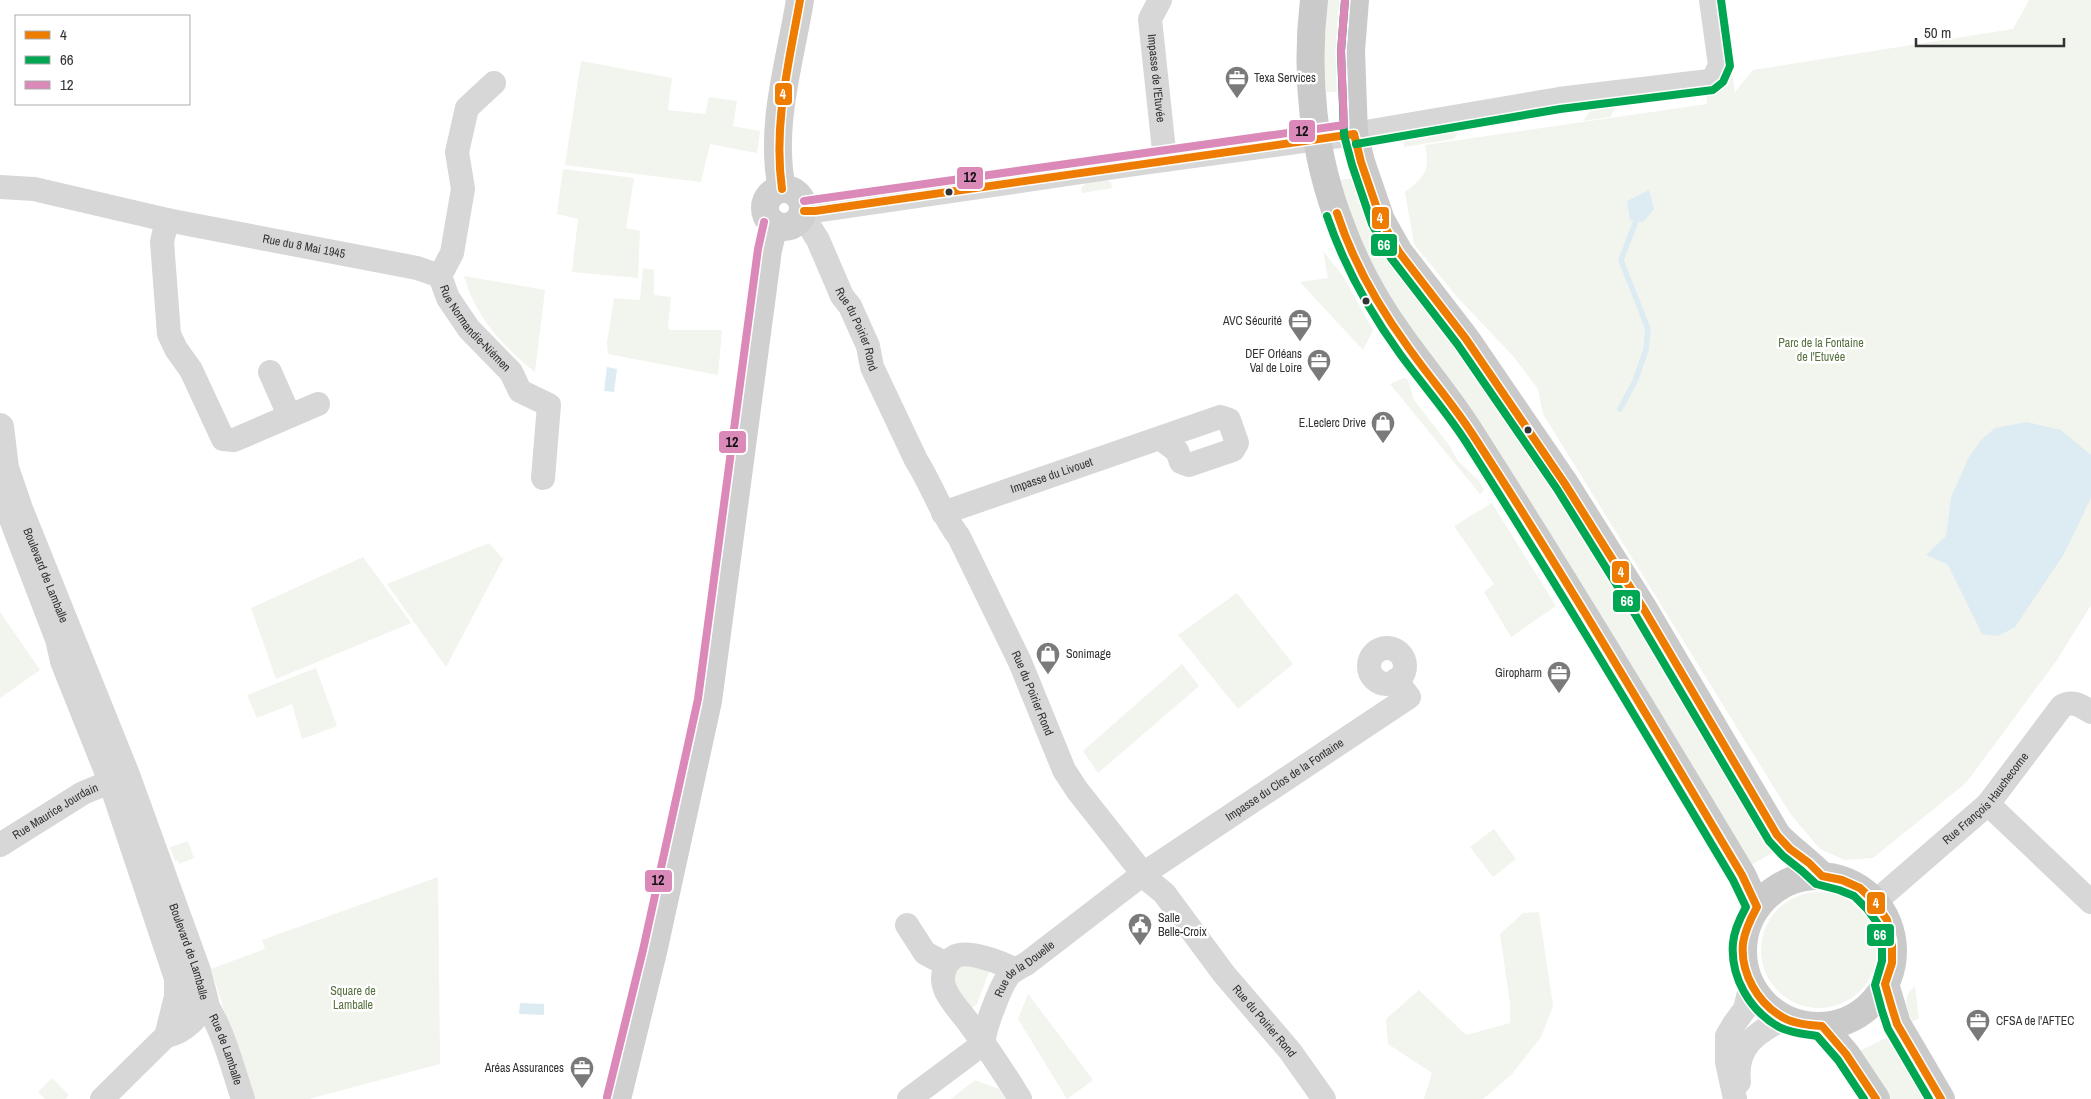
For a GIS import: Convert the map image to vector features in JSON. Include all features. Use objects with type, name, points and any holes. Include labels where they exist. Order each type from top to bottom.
[{"type":"main road","points":[[793,218],[766,215],[766,203],[772,193],[782,189],[778,152],[781,102],[800,0]]},
{"type":"main road","points":[[1314,0],[1311,25],[1316,138],[1324,175],[1340,226],[1381,306],[1398,333],[1471,433],[1593,625],[1742,875],[1757,907]]},
{"type":"main road","points":[[1355,0],[1351,50],[1354,134],[1361,162],[1381,220],[1399,252],[1466,339],[1565,484],[1645,611],[1777,835],[1790,849],[1809,863],[1822,876]]},
{"type":"main road","points":[[617,1099],[653,952],[708,701],[771,232],[793,218]]},
{"type":"main road","points":[[1822,876],[1842,880],[1860,888],[1875,902],[1886,920],[1892,941],[1892,963],[1885,984],[1874,1000],[1859,1013],[1842,1022],[1822,1026],[1803,1024],[1785,1018],[1765,1004],[1751,985],[1744,966],[1743,945],[1748,925],[1757,907],[1770,893],[1786,883],[1803,877],[1822,876]]},
{"type":"main road","points":[[1885,984],[1897,1024],[1941,1099]]},
{"type":"main road","points":[[1822,1026],[1846,1054],[1876,1099]]},
{"type":"street","name":"Impasse de l'Etuvée","points":[[1160,0],[1150,19],[1165,160]]},
{"type":"street","points":[[793,218],[836,208],[1354,134],[1560,99],[1709,80],[1715,76],[1720,65],[1711,0]]},
{"type":"street","name":"Rue Normandie-Niémen","points":[[494,83],[467,108],[457,152],[463,189],[452,252],[440,276],[448,298],[469,329],[511,372],[520,392],[549,405],[543,478]]},
{"type":"street","name":"Rue du 8 Mai 1945","points":[[0,187],[34,189],[166,220],[417,268],[440,276]]},
{"type":"street","points":[[818,240],[823,222],[836,208]]},
{"type":"street","name":"Rue du Poirier Rond","points":[[793,218],[808,224],[818,240],[842,296],[850,306],[864,338],[876,376],[916,460],[924,472],[943,513],[959,537],[1020,662],[1064,770],[1077,790],[1143,874],[1164,893],[1224,974],[1290,1051],[1324,1099]]},
{"type":"street","points":[[166,220],[162,242],[169,334],[176,349],[191,370],[223,439],[234,440],[318,404]]},
{"type":"street","points":[[270,372],[289,415]]},
{"type":"street","name":"Boulevard de Lamballe","points":[[0,427],[5,468],[18,509],[119,778],[197,971],[205,1002],[201,1010],[178,1032],[169,1033],[178,997],[178,978],[119,778],[67,669],[59,639],[0,485]]},
{"type":"street","name":"Impasse du Livouet","points":[[943,513],[1148,441],[1161,439]]},
{"type":"street","name":"Impasse du Clos de la Fontaine","points":[[1143,874],[1409,697],[1396,680]]},
{"type":"street","name":"Rue François Hauchecorne","points":[[1875,902],[1988,804],[2062,706],[2068,703],[2076,704],[2091,712]]},
{"type":"street","name":"Rue Maurice Jourdain","points":[[0,846],[83,793],[119,778]]},
{"type":"street","points":[[1988,804],[2091,902]]},
{"type":"street","name":"Rue de la Douelle","points":[[984,1043],[985,1032],[1007,979],[1014,970],[1026,964],[1143,874]]},
{"type":"street","points":[[907,925],[925,953],[946,964]]},
{"type":"street","points":[[1014,970],[999,962],[966,954],[955,956],[946,964],[943,980],[944,988],[984,1043],[1020,1099]]},
{"type":"street","points":[[1735,1099],[1727,1062],[1727,1036],[1745,1009],[1751,985]]},
{"type":"street","name":"Rue de Lamballe","points":[[205,1002],[226,1044],[243,1099]]},
{"type":"street","points":[[1741,1099],[1738,1073],[1741,1055],[1748,1042],[1758,1032],[1785,1018]]},
{"type":"street","points":[[102,1099],[169,1033]]},
{"type":"street","points":[[909,1099],[984,1043]]},
{"type":"green space","points":[[1325,0],[1345,0],[1343,91],[1323,93]]},
{"type":"green space","name":"Parc de la Fontaine de l'Etuvée","points":[[2029,0],[2091,0],[2091,605],[2057,660],[1966,783],[1873,858],[1844,860],[1820,849],[1791,815],[1543,414],[1538,389],[1513,356],[1457,297],[1414,244],[1405,192],[1418,182],[1425,172],[1427,161],[1425,145],[1707,104],[1706,91],[1731,66],[1735,92],[1753,70],[2013,29]]},
{"type":"green space","points":[[581,61],[672,78],[668,110],[705,114],[709,97],[737,101],[733,126],[760,131],[757,153],[710,144],[701,182],[565,165]]},
{"type":"green space","points":[[1618,103],[1610,117],[1583,121],[1593,108]]},
{"type":"green space","points":[[1463,125],[1454,139],[1404,147],[1402,135]]},
{"type":"green space","points":[[563,169],[634,178],[626,228],[640,231],[638,278],[572,272],[578,219],[557,214]]},
{"type":"green space","points":[[1356,178],[1458,343],[1592,544],[1777,850],[1748,867],[1372,274],[1338,180]]},
{"type":"green space","points":[[1107,180],[1111,183],[1112,188],[1082,193],[1081,188],[1086,183]]},
{"type":"green space","points":[[1323,251],[1343,276],[1373,330],[1363,350],[1300,282],[1328,278]]},
{"type":"green space","points":[[643,268],[654,270],[654,295],[671,297],[669,330],[722,330],[718,375],[608,354],[607,342],[614,298],[640,300]]},
{"type":"green space","points":[[464,276],[545,290],[535,372],[512,352],[492,330],[475,304]]},
{"type":"green space","points":[[1404,378],[1408,380],[1414,400],[1449,445],[1458,461],[1478,480],[1484,490],[1480,494],[1390,384]]},
{"type":"green space","points":[[1492,503],[1556,606],[1511,637],[1484,592],[1494,584],[1454,526]]},
{"type":"green space","points":[[489,543],[503,559],[446,667],[387,584]]},
{"type":"green space","points":[[363,557],[411,623],[276,679],[251,608]]},
{"type":"green space","points":[[1237,593],[1293,664],[1238,709],[1178,635]]},
{"type":"green space","points":[[0,612],[40,670],[0,698]]},
{"type":"green space","points":[[1182,664],[1199,686],[1098,773],[1083,751]]},
{"type":"green space","points":[[316,668],[337,726],[302,739],[292,704],[257,718],[247,695]]},
{"type":"green space","points":[[1494,829],[1516,859],[1493,877],[1470,847]]},
{"type":"green space","points":[[188,841],[194,858],[179,864],[178,860],[175,861],[170,847]]},
{"type":"green space","points":[[1790,865],[1792,869],[1789,874],[1765,888],[1756,885]]},
{"type":"green space","name":"Square de Lamballe","points":[[438,877],[440,1064],[309,1099],[252,1099],[211,969],[265,949],[262,940]]},
{"type":"green space","points":[[1819,892],[1841,897],[1860,909],[1872,928],[1877,950],[1872,972],[1860,991],[1841,1003],[1819,1008],[1797,1003],[1778,991],[1766,972],[1761,950],[1766,928],[1778,909],[1797,897]]},
{"type":"green space","points":[[1539,912],[1553,1006],[1541,1037],[1512,1074],[1483,1099],[1424,1099],[1432,1073],[1388,1044],[1386,1019],[1419,990],[1466,1035],[1510,1023],[1510,1003],[1500,934],[1523,913]]},
{"type":"green space","points":[[959,964],[991,967],[977,1004],[967,1011],[952,978]]},
{"type":"green space","points":[[1915,986],[1919,1018],[1912,1022],[1906,1002],[1908,994]]},
{"type":"green space","points":[[1028,994],[1093,1080],[1067,1099],[1018,1019]]},
{"type":"green space","points":[[1890,1036],[1928,1099],[1886,1099],[1858,1052]]},
{"type":"green space","points":[[52,1078],[69,1095],[65,1099],[45,1099],[38,1092]]},
{"type":"green space","points":[[975,1080],[999,1089],[1005,1099],[951,1099]]},
{"type":"shaded area","points":[[1649,190],[1654,209],[1643,222],[1630,220],[1627,201]]},
{"type":"shaded area","points":[[607,367],[617,369],[614,392],[604,391]]},
{"type":"shaded area","points":[[2027,422],[2061,430],[2091,455],[2091,498],[2064,554],[2015,627],[1998,636],[1982,634],[1947,564],[1926,555],[1946,536],[1951,497],[1969,457],[1981,440],[1995,428]]},
{"type":"shaded area","points":[[520,1003],[544,1004],[544,1015],[519,1014]]},
{"type":"waterway","points":[[1620,409],[1635,381],[1646,350],[1648,329],[1621,260],[1636,221]]},
{"type":"transit line","name":"4","points":[[782,189],[779,141],[781,117],[787,70],[800,0]]},
{"type":"transit line","name":"66","points":[[1345,0],[1341,51],[1344,135],[1372,224],[1391,258],[1458,345],[1557,489],[1636,616],[1769,841],[1783,856],[1816,884],[1854,896],[1878,924],[1882,942],[1882,961],[1875,985],[1882,1011],[1888,1029],[1929,1099]]},
{"type":"transit line","name":"12","points":[[804,201],[1344,125],[1341,51],[1345,0]]},
{"type":"transit line","name":"66","points":[[1356,144],[1560,109],[1713,90],[1723,82],[1730,66],[1721,0]]},
{"type":"transit line","name":"4","points":[[804,211],[815,211],[1354,134],[1361,162],[1381,220],[1399,252],[1466,339],[1565,484],[1645,611],[1777,835],[1790,849],[1809,863],[1822,876],[1842,880],[1860,888],[1875,902],[1887,920],[1892,941],[1892,963],[1885,984],[1892,1008],[1897,1024],[1941,1099]]},
{"type":"transit line","name":"4","points":[[1337,213],[1343,231],[1367,283],[1386,316],[1465,424],[1508,489],[1610,654],[1742,875],[1757,907],[1750,920],[1743,943],[1744,965],[1759,996],[1766,1005],[1788,1020],[1807,1025],[1822,1026],[1846,1054],[1876,1099]]},
{"type":"transit line","name":"66","points":[[1327,216],[1349,270],[1378,321],[1400,354],[1466,442],[1568,605],[1733,880],[1746,907],[1736,929],[1733,943],[1735,968],[1744,992],[1759,1012],[1779,1027],[1793,1032],[1817,1036],[1838,1060],[1864,1099]]},
{"type":"transit line","name":"12","points":[[607,1097],[643,950],[698,699],[758,249],[764,222]]},
{"type":"place","name":"Texa Services","points":[[1237,99]]},
{"type":"place","name":"AVC Sécurité","points":[[1300,342]]},
{"type":"place","name":"DEF Orléans Val de Loire","points":[[1319,382]]},
{"type":"place","name":"E.Leclerc Drive","points":[[1383,444]]},
{"type":"place","name":"Sonimage","points":[[1048,675]]},
{"type":"place","name":"Giropharm","points":[[1559,694]]},
{"type":"place","name":"Salle Belle-Croix","points":[[1140,946]]},
{"type":"place","name":"CFSA de l'AFTEC","points":[[1978,1042]]},
{"type":"place","name":"Aréas Assurances","points":[[582,1089]]}]
